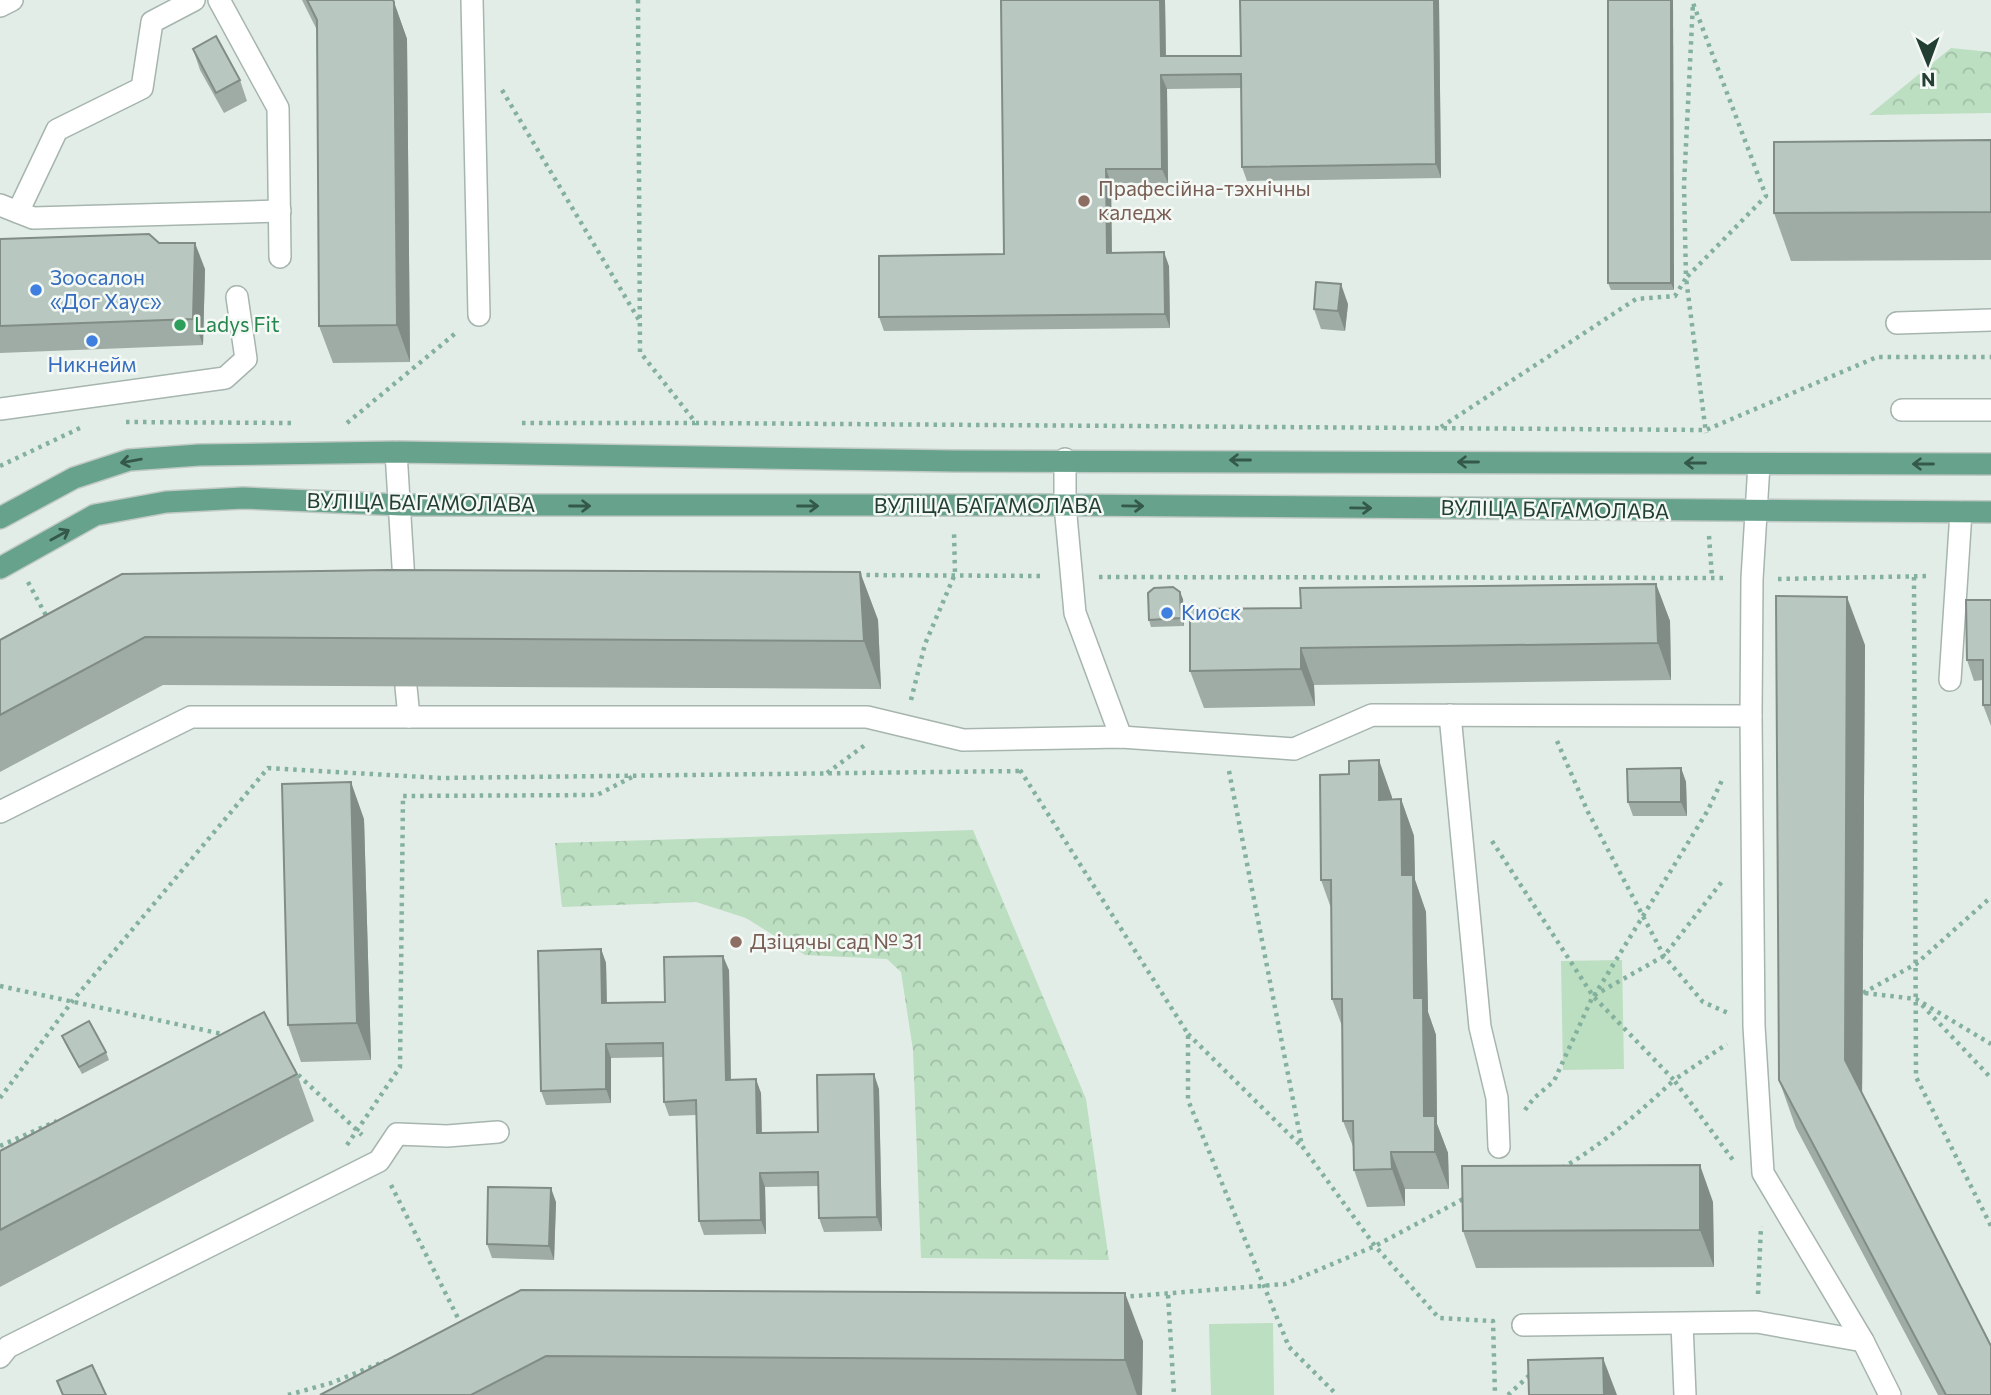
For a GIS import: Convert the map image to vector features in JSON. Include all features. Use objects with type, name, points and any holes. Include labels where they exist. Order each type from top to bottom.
[{"type":"main road","points":[[0,518],[74,478],[129,460],[396,452],[954,461],[1065,459],[1991,464]]},
{"type":"main road","name":"ВУЛІЦА БАГАМОЛАВА","points":[[0,568],[94,515],[166,502],[243,498],[402,505],[1065,505],[1991,512]]},
{"type":"lane","points":[[0,6],[12,0]]},
{"type":"lane","points":[[194,0],[152,22],[142,88],[57,130],[9,209],[33,218],[279,211]]},
{"type":"lane","points":[[219,0],[278,108],[280,257]]},
{"type":"lane","points":[[472,0],[479,315]]},
{"type":"lane","points":[[0,408],[225,378],[246,359],[237,297]]},
{"type":"lane","points":[[1897,323],[1991,320]]},
{"type":"lane","points":[[1902,410],[1991,410]]},
{"type":"lane","points":[[396,452],[402,505],[405,617]]},
{"type":"lane","points":[[1065,459],[1065,505],[1075,613],[1121,737]]},
{"type":"lane","points":[[1759,464],[1752,579],[1752,716],[1754,1026],[1763,1173],[1863,1341],[1890,1395]]},
{"type":"lane","points":[[1950,680],[1961,512]]},
{"type":"lane","points":[[406,687],[409,717]]},
{"type":"lane","points":[[0,812],[191,717],[867,717],[963,740],[1121,737],[1294,748],[1372,715],[1752,716]]},
{"type":"lane","points":[[1450,715],[1480,1027],[1497,1098],[1499,1147]]},
{"type":"lane","points":[[0,1357],[8,1347],[379,1161],[397,1134],[447,1136],[498,1132]]},
{"type":"lane","points":[[1522,1325],[1757,1322],[1863,1341]]},
{"type":"lane","points":[[1682,1324],[1685,1395]]},
{"type":"path","points":[[638,0],[640,352],[696,423],[1706,430],[1877,357],[1991,357]]},
{"type":"path","points":[[1439,428],[1636,299],[1675,296],[1686,278],[1766,196],[1693,2]]},
{"type":"path","points":[[1693,2],[1684,185],[1686,278],[1706,430]]},
{"type":"path","points":[[501,87],[639,321]]},
{"type":"path","points":[[347,423],[479,315]]},
{"type":"path","points":[[826,774],[893,723],[912,699],[925,644],[955,574]]},
{"type":"path","points":[[845,575],[1752,579],[1956,576]]},
{"type":"path","points":[[1914,577],[1916,1077],[1991,1226]]},
{"type":"path","points":[[40,627],[61,616]]},
{"type":"path","points":[[1546,716],[1588,811],[1664,956],[1703,1002],[1754,1026]]},
{"type":"path","points":[[1001,739],[1188,1034],[1302,1146],[1375,1246],[1439,1318],[1493,1321],[1495,1395]]},
{"type":"path","points":[[1224,744],[1302,1146]]},
{"type":"path","points":[[0,1098],[74,999],[268,768],[440,778],[1021,771]]},
{"type":"path","points":[[1499,1147],[1534,1098],[1554,1081],[1593,996],[1708,810],[1724,775]]},
{"type":"path","points":[[347,1145],[400,1066],[403,796],[597,795],[633,776]]},
{"type":"path","points":[[1488,834],[1593,996],[1674,1080],[1734,1161],[1763,1173],[1757,1322]]},
{"type":"path","points":[[1593,996],[1664,956],[1754,840]]},
{"type":"path","points":[[1991,897],[1916,964],[1863,993],[1916,999],[1991,1044]]},
{"type":"path","points":[[0,986],[74,999],[229,1035]]},
{"type":"path","points":[[1916,999],[1991,1078]]},
{"type":"path","points":[[1553,1174],[1583,1156],[1643,1109],[1674,1080],[1754,1026]]},
{"type":"path","points":[[1188,1034],[1188,1100],[1264,1286],[1289,1346],[1336,1395]]},
{"type":"path","points":[[1118,1297],[1285,1284],[1375,1246],[1476,1191]]},
{"type":"path","points":[[1168,1295],[1174,1395]]},
{"type":"path","points":[[383,1371],[394,1365]]},
{"type":"path","points":[[1508,1395],[1536,1369]]},
{"type":"green space","points":[[1951,48],[1991,52],[1991,113],[1869,115]]},
{"type":"green space","points":[[973,830],[1086,1099],[1109,1260],[921,1258],[913,1050],[901,972],[887,959],[805,955],[746,918],[696,902],[562,907],[555,843]]},
{"type":"green space","points":[[1622,960],[1624,1069],[1563,1070],[1561,961]]},
{"type":"green space","points":[[1273,1323],[1274,1395],[1211,1395],[1209,1324]]},
{"type":"building","points":[[307,0],[394,2],[397,325],[319,326],[317,20]]},
{"type":"building","points":[[1001,0],[1160,0],[1161,56],[1241,56],[1240,0],[1434,0],[1436,164],[1242,167],[1241,74],[1161,75],[1162,169],[1106,169],[1107,253],[1164,252],[1165,314],[879,317],[879,256],[1004,254]]},
{"type":"building","points":[[1608,0],[1671,0],[1671,283],[1608,283]]},
{"type":"building","points":[[216,36],[240,80],[216,93],[193,49]]},
{"type":"building","points":[[1991,140],[1991,212],[1774,213],[1774,142]]},
{"type":"building","points":[[149,234],[159,243],[195,243],[193,319],[0,326],[0,239]]},
{"type":"building","points":[[1316,282],[1341,284],[1338,311],[1314,309]]},
{"type":"building","points":[[388,570],[860,572],[864,641],[145,637],[0,715],[0,640],[122,574]]},
{"type":"building","points":[[1656,584],[1658,643],[1301,648],[1301,669],[1190,671],[1190,609],[1301,608],[1300,588]]},
{"type":"building","name":"Киоск","points":[[1173,587],[1180,592],[1181,618],[1149,620],[1148,593],[1154,588]]},
{"type":"building","points":[[1776,596],[1847,597],[1845,1060],[1991,1346],[1991,1395],[1946,1395],[1779,1080]]},
{"type":"building","points":[[1966,600],[1991,600],[1991,705],[1983,705],[1983,660],[1967,660]]},
{"type":"building","points":[[1379,760],[1379,800],[1401,799],[1402,875],[1413,875],[1414,998],[1423,998],[1424,1116],[1435,1116],[1435,1152],[1391,1152],[1392,1169],[1354,1170],[1353,1121],[1343,1121],[1342,999],[1332,999],[1331,880],[1321,880],[1320,775],[1349,774],[1349,761]]},
{"type":"building","points":[[1681,768],[1681,802],[1628,802],[1627,769]]},
{"type":"building","points":[[351,782],[357,1023],[288,1025],[282,784]]},
{"type":"building","points":[[601,949],[602,1003],[665,1002],[664,957],[723,956],[726,1080],[756,1079],[757,1133],[818,1132],[817,1075],[874,1074],[877,1217],[819,1218],[818,1172],[760,1173],[761,1220],[699,1221],[696,1100],[664,1102],[663,1043],[606,1044],[606,1089],[541,1091],[538,951]]},
{"type":"building","points":[[264,1012],[297,1074],[0,1230],[0,1151]]},
{"type":"building","points":[[89,1021],[106,1052],[79,1067],[62,1036]]},
{"type":"building","points":[[1700,1165],[1700,1230],[1463,1231],[1462,1166]]},
{"type":"building","points":[[488,1187],[551,1188],[549,1246],[487,1244]]},
{"type":"building","points":[[521,1290],[1125,1293],[1125,1360],[546,1356],[471,1395],[320,1395]]},
{"type":"building","points":[[1603,1358],[1604,1395],[1529,1395],[1528,1360]]},
{"type":"building","points":[[92,1365],[106,1395],[63,1395],[57,1381]]},
{"type":"place","name":"Прафесійна-тэхнічны каледж","points":[[1084,201]]},
{"type":"place","name":"Зоосалон «Дог Хаус»","points":[[36,290]]},
{"type":"place","name":"Ladys Fit","points":[[180,325]]},
{"type":"place","name":"Никнейм","points":[[92,341]]},
{"type":"place","name":"Киоск","points":[[1167,613]]},
{"type":"place","name":"Дзіцячы сад № 31","points":[[736,942]]}]
